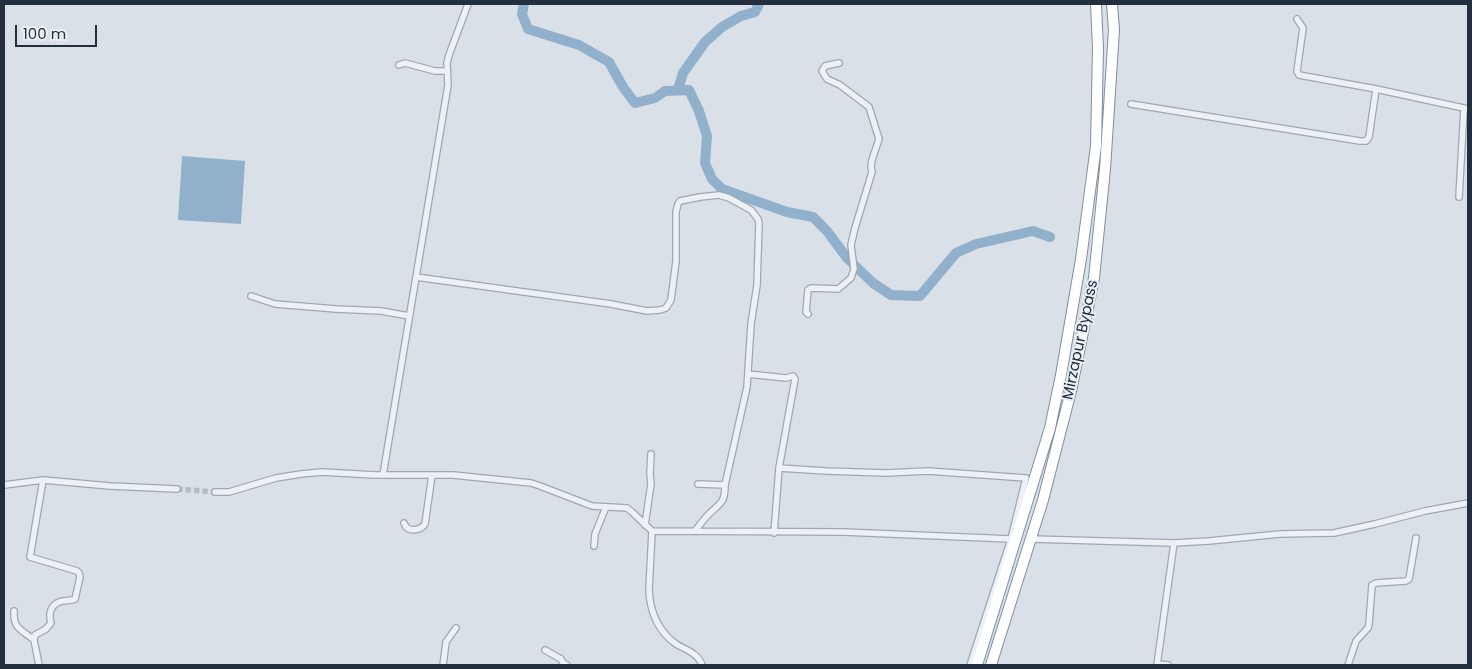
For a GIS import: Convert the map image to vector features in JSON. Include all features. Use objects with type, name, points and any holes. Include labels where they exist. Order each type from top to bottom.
[{"type":"highway","points":[[977,665],[1050,428],[1061,376],[1081,259],[1096,146],[1098,48],[1096,4]]},
{"type":"highway","name":"Mirzapur Bypass","points":[[991,665],[1043,500],[1071,391],[1094,278],[1105,169],[1114,30],[1112,4]]},
{"type":"street","points":[[383,475],[448,85],[449,55],[468,4]]},
{"type":"street","points":[[1297,19],[1303,28],[1297,71],[1301,76],[1376,89],[1466,109],[1459,198]]},
{"type":"street","points":[[399,65],[404,63],[435,70],[447,70]]},
{"type":"street","points":[[808,314],[806,312],[808,290],[811,288],[838,289],[851,278],[854,269],[852,245],[855,228],[872,172],[872,160],[879,138],[869,107],[840,84],[827,79],[822,71],[825,66],[839,63]]},
{"type":"street","points":[[1131,104],[1366,141],[1369,137],[1376,89]]},
{"type":"street","points":[[416,277],[611,304],[647,311],[660,310],[666,308],[671,300],[676,261],[676,212],[678,204],[684,200],[719,196],[729,198],[751,210],[759,223],[757,285],[750,324],[747,386],[723,500],[695,531]]},
{"type":"street","points":[[250,296],[276,304],[381,311],[409,316]]},
{"type":"street","points":[[748,374],[786,378],[794,377],[779,468],[774,532]]},
{"type":"street","points":[[645,525],[651,490],[651,454]]},
{"type":"street","points":[[779,468],[826,472],[894,473],[928,471],[1026,478],[1011,539],[970,665]]},
{"type":"street","points":[[215,492],[229,492],[276,478],[322,472],[383,475],[453,475],[531,484],[592,506],[627,508],[652,531],[843,532],[1011,539]]},
{"type":"street","points":[[404,522],[406,527],[411,530],[420,529],[425,524],[432,475]]},
{"type":"street","points":[[4,485],[43,480],[110,486],[177,488]]},
{"type":"street","points":[[39,665],[34,640],[35,634],[46,629],[50,623],[50,612],[55,604],[61,601],[71,601],[75,598],[80,577],[77,571],[30,557],[43,480]]},
{"type":"street","points":[[698,484],[725,485]]},
{"type":"street","points":[[1031,539],[1174,543],[1280,534],[1334,533],[1468,502]]},
{"type":"street","points":[[594,546],[597,529],[606,507]]},
{"type":"street","points":[[652,531],[649,599],[656,620],[660,629],[667,636],[694,653],[702,665]]},
{"type":"street","points":[[1348,665],[1356,641],[1370,624],[1372,585],[1409,579],[1416,538]]},
{"type":"street","points":[[1168,665],[1157,664],[1174,543]]},
{"type":"street","points":[[14,612],[15,626],[34,640]]},
{"type":"street","points":[[443,665],[446,642],[456,628]]},
{"type":"street","points":[[545,650],[561,659],[567,665]]},
{"type":"water","points":[[182,156],[245,161],[241,224],[178,220]]},
{"type":"waterway","points":[[524,4],[522,14],[528,29],[579,45],[609,62],[623,87],[635,103],[655,98],[665,91],[689,90],[699,111],[707,136],[705,163],[712,179],[722,189],[787,212],[813,217],[827,231],[847,258],[873,283],[891,295],[920,296],[956,253],[976,244],[1033,231],[1050,237]]},
{"type":"waterway","points":[[678,90],[683,73],[705,42],[722,27],[741,16],[755,12],[759,4]]},
{"type":"tunnel","points":[[177,489],[215,492]]}]
